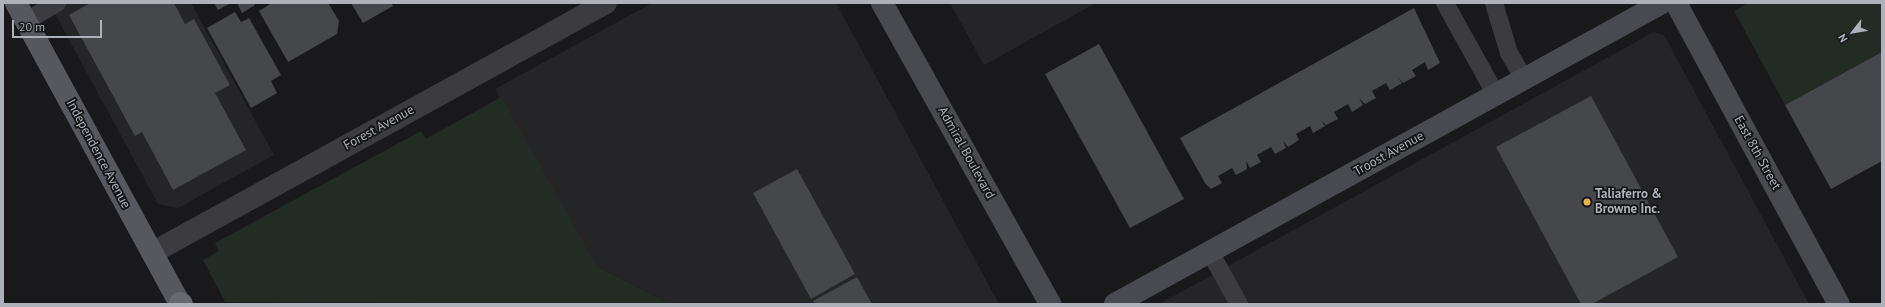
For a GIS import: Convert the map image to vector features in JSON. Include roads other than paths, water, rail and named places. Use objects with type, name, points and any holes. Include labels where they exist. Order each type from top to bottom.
[{"type":"main road","name":"Independence Avenue","points":[[21,12],[181,304]]},
{"type":"street","name":"Forest Avenue","points":[[152,253],[606,3]]},
{"type":"street","name":"Admiral Boulevard","points":[[882,3],[1050,304]]},
{"type":"street","name":"Troost Avenue","points":[[1115,304],[1662,3]]},
{"type":"street","name":"East 8th Street","points":[[1676,3],[1839,304]]},
{"type":"lane","points":[[21,12],[57,3]]},
{"type":"lane","points":[[1445,3],[1496,95]]},
{"type":"lane","points":[[1494,3],[1509,53],[1524,79]]},
{"type":"lane","points":[[1210,252],[1239,304]]},
{"type":"place","name":"Taliaferro & Browne Inc.","points":[[1587,202]]}]
